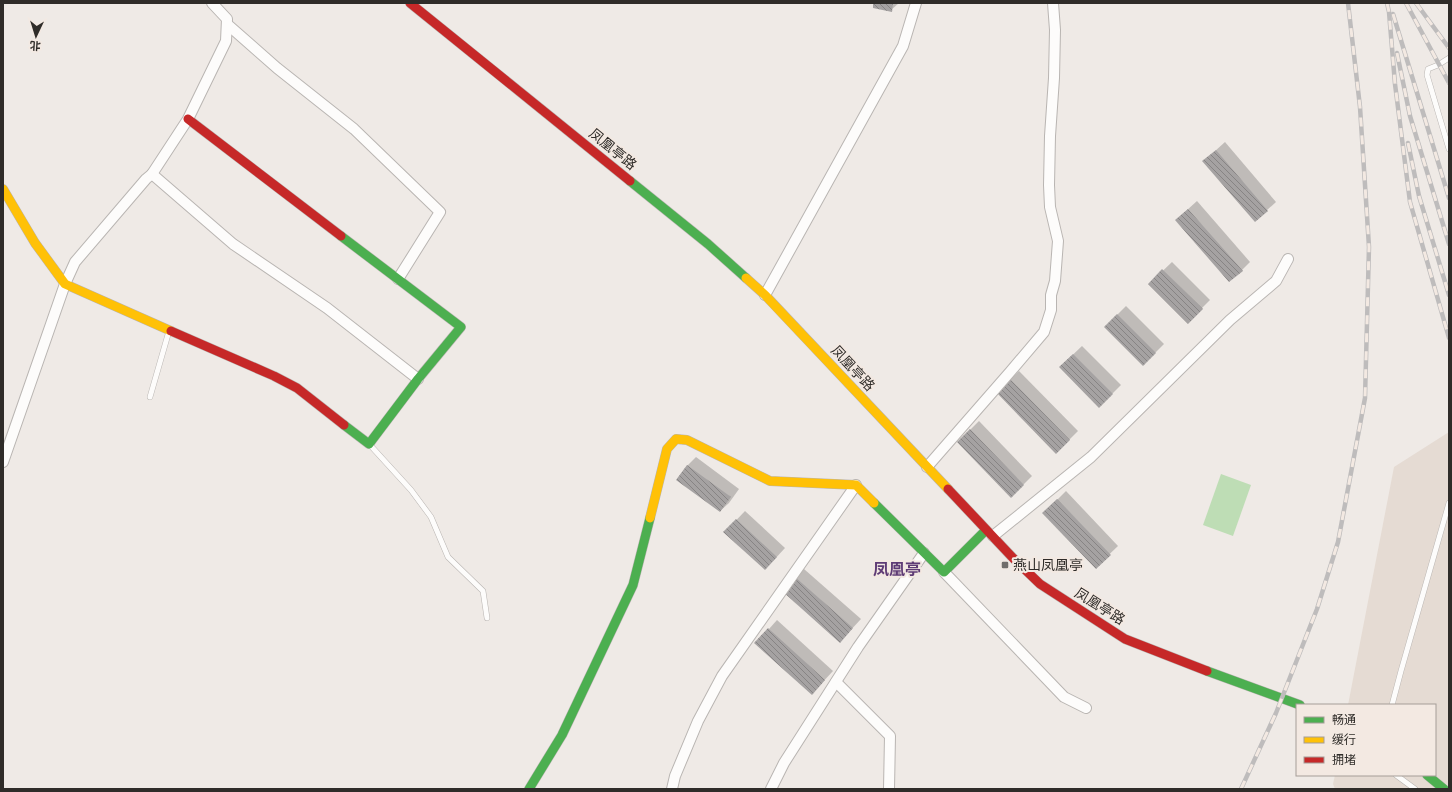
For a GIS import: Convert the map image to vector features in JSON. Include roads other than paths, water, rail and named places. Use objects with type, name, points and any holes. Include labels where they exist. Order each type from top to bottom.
[{"type":"street","points":[[3,462],[65,284],[75,262],[146,179],[152,174],[188,119],[226,41],[227,19],[212,3]]},
{"type":"street","name":"凤凰亭路","points":[[410,3],[708,244],[765,295],[989,533],[1040,584],[1079,610],[1126,638],[1175,659],[1297,704]]},
{"type":"street","points":[[765,295],[903,46],[916,3]]},
{"type":"street","points":[[927,467],[1044,332],[1051,310],[1051,295],[1056,281],[1058,241],[1050,207],[1049,185],[1050,136],[1054,78],[1055,30],[1053,3]]},
{"type":"street","points":[[227,24],[277,68],[354,129],[440,212],[398,279]]},
{"type":"street","points":[[3,189],[35,243],[65,284],[274,376],[297,388],[369,444],[418,379],[461,327],[188,119]]},
{"type":"street","points":[[152,174],[232,244],[327,308],[418,379]]},
{"type":"street","points":[[944,572],[989,533],[1092,457],[1230,320],[1276,281],[1288,259]]},
{"type":"street","points":[[529,789],[562,735],[633,585],[667,449],[676,439],[687,440],[770,481],[856,485],[944,572],[1064,697],[1086,708]]},
{"type":"street","points":[[672,789],[675,776],[698,721],[722,676],[856,485]]},
{"type":"street","points":[[771,789],[784,762],[858,647],[924,553]]},
{"type":"street","points":[[836,682],[890,736],[889,789]]},
{"type":"street","points":[[1428,776],[1444,789]]},
{"type":"lane","points":[[1449,58],[1428,69],[1427,75],[1449,149]]},
{"type":"lane","points":[[150,397],[169,330]]},
{"type":"lane","points":[[369,444],[411,490],[431,517],[448,557],[483,591],[487,618]]},
{"type":"lane","points":[[1392,704],[1449,503]]},
{"type":"lane","points":[[1397,776],[1415,789]]},
{"type":"railway","points":[[1241,789],[1276,713],[1317,609],[1338,542],[1365,398],[1369,247],[1360,107],[1348,3]]},
{"type":"railway","points":[[1387,3],[1395,84],[1410,202],[1449,338]]},
{"type":"railway","points":[[1406,3],[1449,83]]},
{"type":"railway","points":[[1416,3],[1449,48]]},
{"type":"railway","points":[[1393,14],[1449,198]]},
{"type":"railway","points":[[1397,53],[1410,116],[1449,244]]},
{"type":"railway","points":[[1408,143],[1419,196],[1449,295]]},
{"type":"place","name":"燕山凤凰亭","points":[[1005,565]]},
{"type":"district","name":"凤凰亭","points":[[897,569]]}]
